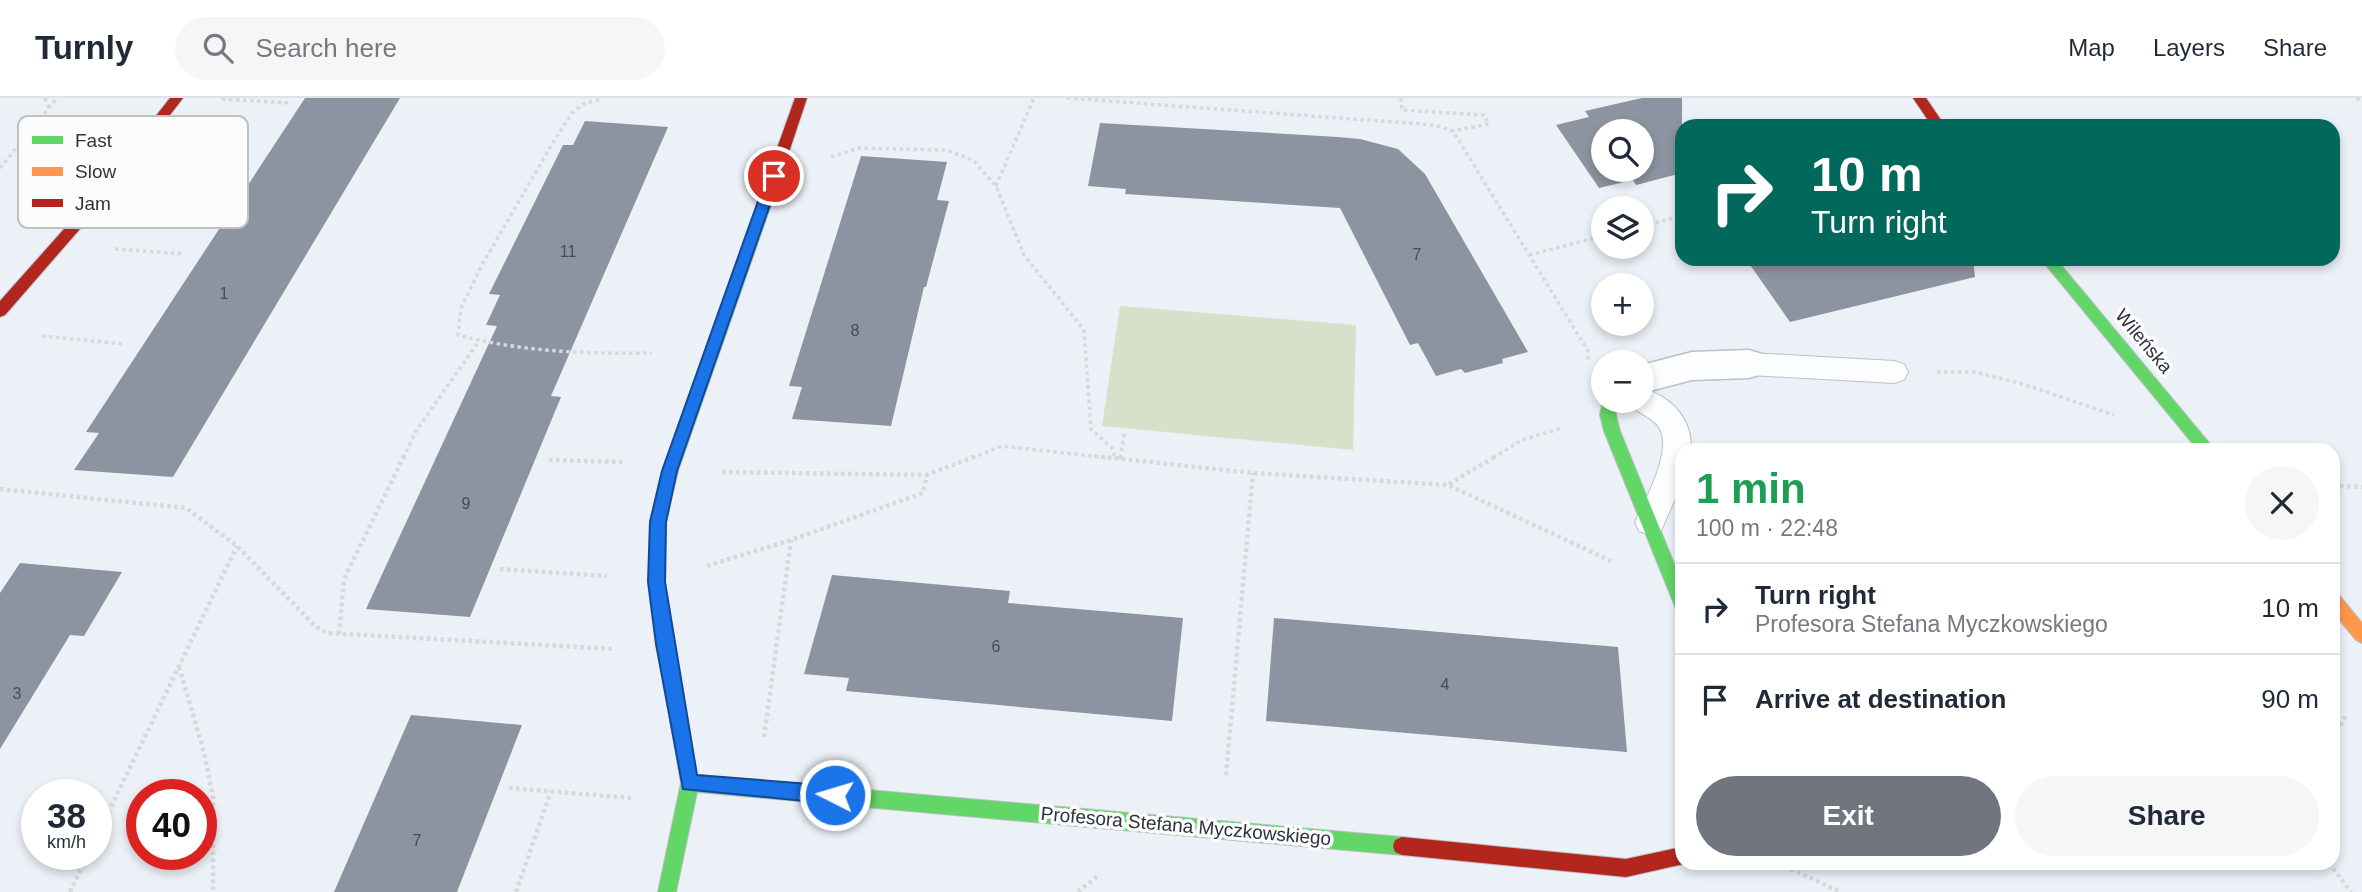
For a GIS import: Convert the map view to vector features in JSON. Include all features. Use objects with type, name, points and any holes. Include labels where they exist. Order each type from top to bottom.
[{"type":"street","points":[[163,116],[177,98]]},
{"type":"street","points":[[667,892],[690,783],[665,644],[657,575],[658,522],[671,467],[801,98]]},
{"type":"street","points":[[1919,98],[1934,119]]},
{"type":"street","points":[[0,312],[73,228]]},
{"type":"street","name":"Wileńska","points":[[2054,266],[2201,443]]},
{"type":"street","points":[[1654,376],[1692,366],[1749,364]]},
{"type":"street","points":[[1611,413],[1675,586]]},
{"type":"street","points":[[2340,608],[2362,635]]},
{"type":"street","name":"Profesora Stefana Myczkowskiego","points":[[690,783],[1626,868],[1675,858]]},
{"type":"lane","points":[[1749,364],[1894,372]]},
{"type":"lane","points":[[1654,404],[1674,423],[1679,443]]},
{"type":"lane","points":[[1650,522],[1675,461]]},
{"type":"path","points":[[45,98],[49,108]]},
{"type":"path","points":[[42,116],[57,98]]},
{"type":"path","points":[[996,186],[1034,98]]},
{"type":"path","points":[[1068,98],[1435,125],[1453,131],[1489,124],[1483,115],[1402,110],[1401,98]]},
{"type":"path","points":[[2357,98],[2362,103]]},
{"type":"path","points":[[210,99],[291,103]]},
{"type":"path","points":[[599,100],[583,104],[572,113],[482,265],[461,307],[458,335],[479,341],[579,352],[652,353]]},
{"type":"path","points":[[1453,131],[1588,351],[1588,363]]},
{"type":"path","points":[[0,168],[18,146]]},
{"type":"path","points":[[824,159],[859,148],[946,150],[973,160],[996,186],[1024,255],[1084,330],[1091,429],[1112,448],[1117,459]]},
{"type":"path","points":[[1654,223],[1675,217]]},
{"type":"path","points":[[1529,255],[1591,239]]},
{"type":"path","points":[[103,249],[184,254]]},
{"type":"path","points":[[42,336],[123,344]]},
{"type":"path","points":[[339,634],[344,579],[415,431],[479,341]]},
{"type":"path","points":[[1894,372],[1975,372],[2026,385],[2111,414]]},
{"type":"path","points":[[1448,485],[1522,440],[1595,413]]},
{"type":"path","points":[[1117,459],[1125,432]]},
{"type":"path","points":[[549,460],[671,467],[927,475],[1002,446],[1253,473],[1448,485],[1624,567]]},
{"type":"path","points":[[1222,830],[1253,473]]},
{"type":"path","points":[[500,569],[603,576],[657,575],[791,540],[923,493],[927,475]]},
{"type":"path","points":[[2340,486],[2362,487]]},
{"type":"path","points":[[0,489],[186,508],[237,547],[315,626],[327,633],[635,650],[665,644]]},
{"type":"path","points":[[753,739],[763,742],[791,540]]},
{"type":"path","points":[[112,805],[237,547]]},
{"type":"path","points":[[179,667],[204,752],[213,798],[213,892]]},
{"type":"path","points":[[2340,726],[2347,714]]},
{"type":"path","points":[[509,788],[638,798]]},
{"type":"path","points":[[516,892],[551,791]]},
{"type":"path","points":[[70,892],[80,870]]},
{"type":"path","points":[[1793,870],[1840,892]]},
{"type":"path","points":[[2334,870],[2351,892]]},
{"type":"path","points":[[1078,892],[1100,874]]},
{"type":"green space","points":[[1120,306],[1356,325],[1353,450],[1102,426]]},
{"type":"building","points":[[305,98],[400,98],[173,477],[74,470],[99,433],[86,432],[220,228],[248,228],[248,185]]},
{"type":"building","points":[[1642,98],[1682,98],[1682,119],[1675,119],[1675,175],[1654,180],[1654,119],[1591,119],[1591,176],[1556,125],[1589,117],[1585,111]]},
{"type":"building","points":[[585,121],[668,127],[551,396],[561,397],[470,617],[366,609],[497,326],[486,325],[500,295],[489,294],[563,145],[573,145]]},
{"type":"building","points":[[1100,123],[1338,137],[1360,139],[1398,149],[1425,174],[1528,352],[1502,359],[1503,363],[1465,373],[1461,369],[1436,376],[1418,343],[1410,345],[1340,208],[1125,194],[1126,189],[1088,186]]},
{"type":"building","points":[[861,156],[947,162],[937,200],[949,201],[924,287],[891,426],[792,419],[802,387],[789,386]]},
{"type":"building","points":[[1595,182],[1624,182],[1599,188]]},
{"type":"building","points":[[1751,266],[1974,266],[1975,277],[1790,322]]},
{"type":"building","points":[[20,563],[122,572],[84,636],[70,635],[0,749],[0,593]]},
{"type":"building","points":[[832,575],[1010,591],[1008,603],[1183,618],[1172,721],[846,691],[849,678],[804,674]]},
{"type":"building","points":[[1274,618],[1618,647],[1627,752],[1266,721]]},
{"type":"building","points":[[411,715],[522,725],[457,892],[334,892]]},
{"type":"traffic: fast","points":[[667,892],[690,783],[665,644],[657,582],[658,522],[670,471],[771,185]]},
{"type":"traffic: fast","points":[[2054,266],[2201,443]]},
{"type":"traffic: fast","points":[[1608,413],[1612,431],[1675,587]]},
{"type":"traffic: fast","points":[[690,783],[1402,846]]},
{"type":"traffic: slow","points":[[2340,608],[2362,635]]},
{"type":"traffic: jam","points":[[163,116],[177,98]]},
{"type":"traffic: jam","points":[[771,185],[801,98]]},
{"type":"traffic: jam","points":[[1919,98],[1934,119]]},
{"type":"traffic: jam","points":[[0,311],[73,228]]},
{"type":"traffic: jam","points":[[1402,846],[1626,868],[1675,858]]},
{"type":"route","points":[[774,176],[670,471],[658,522],[657,582],[665,644],[690,783],[835,795]]}]
